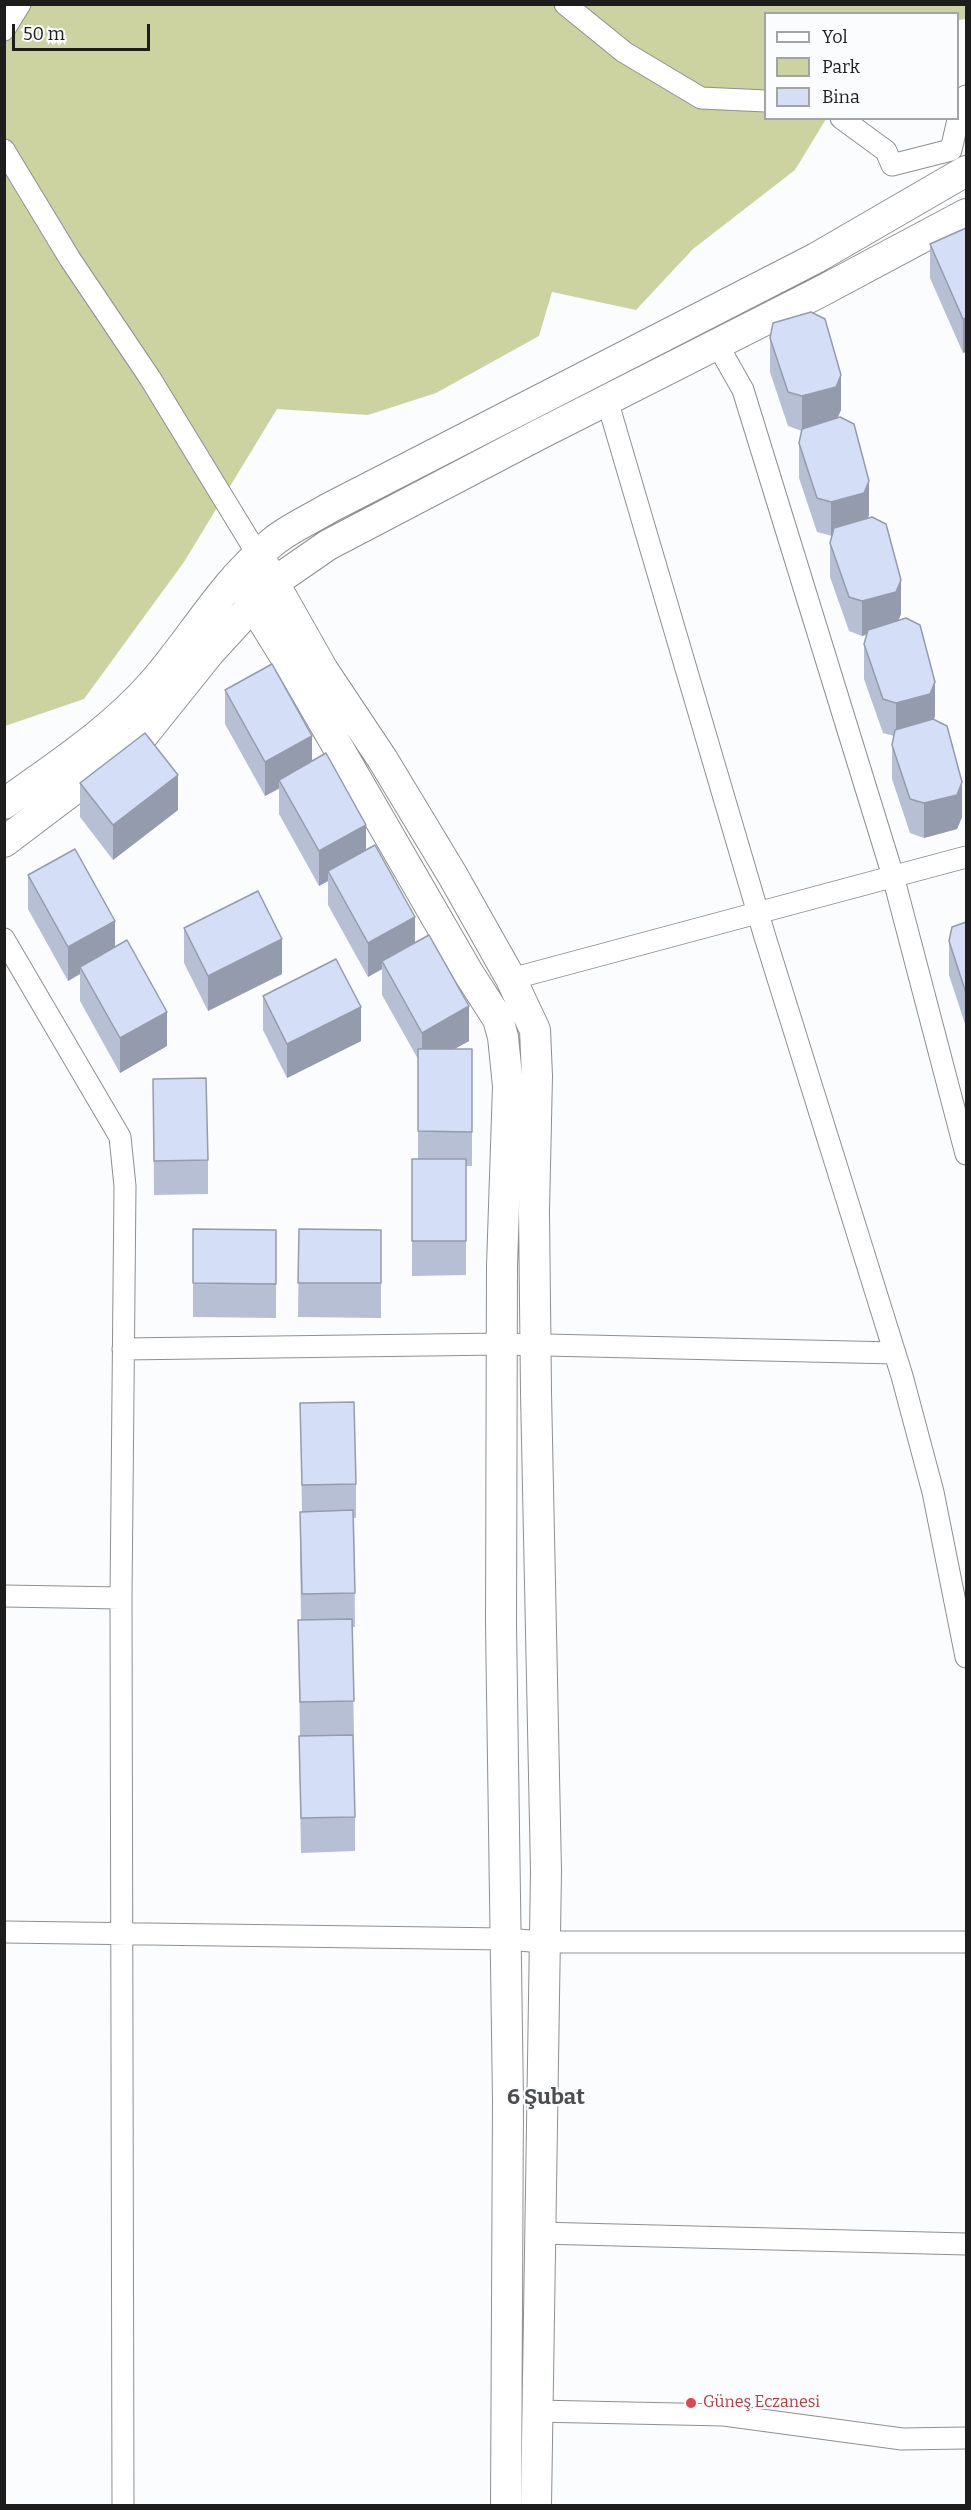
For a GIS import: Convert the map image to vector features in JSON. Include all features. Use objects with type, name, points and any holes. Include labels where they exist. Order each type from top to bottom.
[{"type":"street","points":[[4,30],[20,4]]},
{"type":"street","points":[[565,4],[624,52],[701,98],[764,101]]},
{"type":"street","points":[[961,163],[963,99],[966,96]]},
{"type":"street","points":[[844,120],[886,151],[892,165],[961,163]]},
{"type":"street","points":[[4,150],[70,259],[150,378],[258,555],[323,670],[383,760],[436,847],[512,979],[535,1030],[537,1076],[534,1211],[546,1859],[536,2505]]},
{"type":"street","points":[[4,804],[112,724],[153,683],[237,577],[275,540],[329,508],[806,263],[961,163]]},
{"type":"street","points":[[4,842],[140,739],[209,653],[273,583],[328,545],[966,214]]},
{"type":"street","points":[[717,344],[743,390],[893,876],[966,1154]]},
{"type":"street","points":[[607,400],[758,911],[895,1353],[933,1492],[966,1657]]},
{"type":"street","points":[[237,577],[469,974],[498,1019],[503,1037],[508,1086],[502,1344],[501,1624],[508,2102],[506,2505]]},
{"type":"street","points":[[512,979],[758,911],[966,857]]},
{"type":"street","points":[[4,939],[120,1137],[125,1186],[121,1598],[123,2505]]},
{"type":"street","points":[[123,1349],[502,1344],[895,1353]]},
{"type":"street","points":[[4,1596],[121,1598]]},
{"type":"street","points":[[4,1932],[506,1939],[544,1942],[966,1942]]},
{"type":"street","points":[[539,2233],[966,2244]]},
{"type":"street","points":[[536,2411],[724,2415],[902,2439],[966,2438]]},
{"type":"green space","points":[[966,4],[966,19],[959,20],[959,12],[764,12],[764,120],[825,120],[795,170],[693,249],[636,310],[552,292],[539,336],[436,393],[368,415],[277,409],[184,562],[84,699],[5,726],[4,5]]},
{"type":"building","points":[[966,228],[966,318],[963,319],[930,244]]},
{"type":"building","points":[[811,312],[825,319],[841,375],[836,387],[802,396],[788,392],[770,338],[773,323]]},
{"type":"building","points":[[840,417],[854,424],[869,481],[864,493],[831,502],[817,498],[799,443],[802,429]]},
{"type":"building","points":[[872,517],[886,524],[901,580],[896,592],[862,601],[849,597],[830,543],[834,528]]},
{"type":"building","points":[[906,618],[920,625],[935,682],[930,694],[896,703],[883,699],[864,644],[868,630]]},
{"type":"building","points":[[272,664],[312,736],[265,762],[225,690]]},
{"type":"building","points":[[933,719],[947,726],[962,782],[957,795],[924,803],[910,799],[892,745],[895,730]]},
{"type":"building","points":[[145,733],[178,775],[113,825],[80,783]]},
{"type":"building","points":[[326,753],[366,825],[319,851],[279,780]]},
{"type":"building","points":[[375,845],[415,917],[368,943],[328,871]]},
{"type":"building","points":[[75,849],[115,921],[68,947],[28,875]]},
{"type":"building","points":[[258,891],[282,939],[208,976],[184,928]]},
{"type":"building","points":[[966,922],[966,993],[949,941],[952,927]]},
{"type":"building","points":[[429,935],[469,1006],[422,1033],[382,961]]},
{"type":"building","points":[[127,940],[167,1012],[120,1038],[80,967]]},
{"type":"building","points":[[336,959],[361,1007],[287,1044],[263,996]]},
{"type":"building","points":[[418,1049],[472,1049],[472,1132],[418,1131]]},
{"type":"building","points":[[206,1078],[208,1160],[154,1161],[153,1079]]},
{"type":"building","points":[[412,1159],[466,1159],[466,1241],[412,1241]]},
{"type":"building","points":[[193,1229],[276,1230],[276,1284],[193,1283]]},
{"type":"building","points":[[299,1229],[381,1230],[381,1283],[298,1283]]},
{"type":"building","points":[[354,1402],[356,1484],[302,1485],[300,1403]]},
{"type":"building","points":[[353,1510],[355,1593],[302,1594],[300,1512]]},
{"type":"building","points":[[352,1619],[354,1701],[300,1702],[298,1620]]},
{"type":"building","points":[[353,1735],[355,1817],[301,1818],[299,1736]]},
{"type":"place","name":"Güneş Eczanesi","points":[[691,2403]]},
{"type":"district","name":"6 Şubat","points":[[546,2098]]}]
